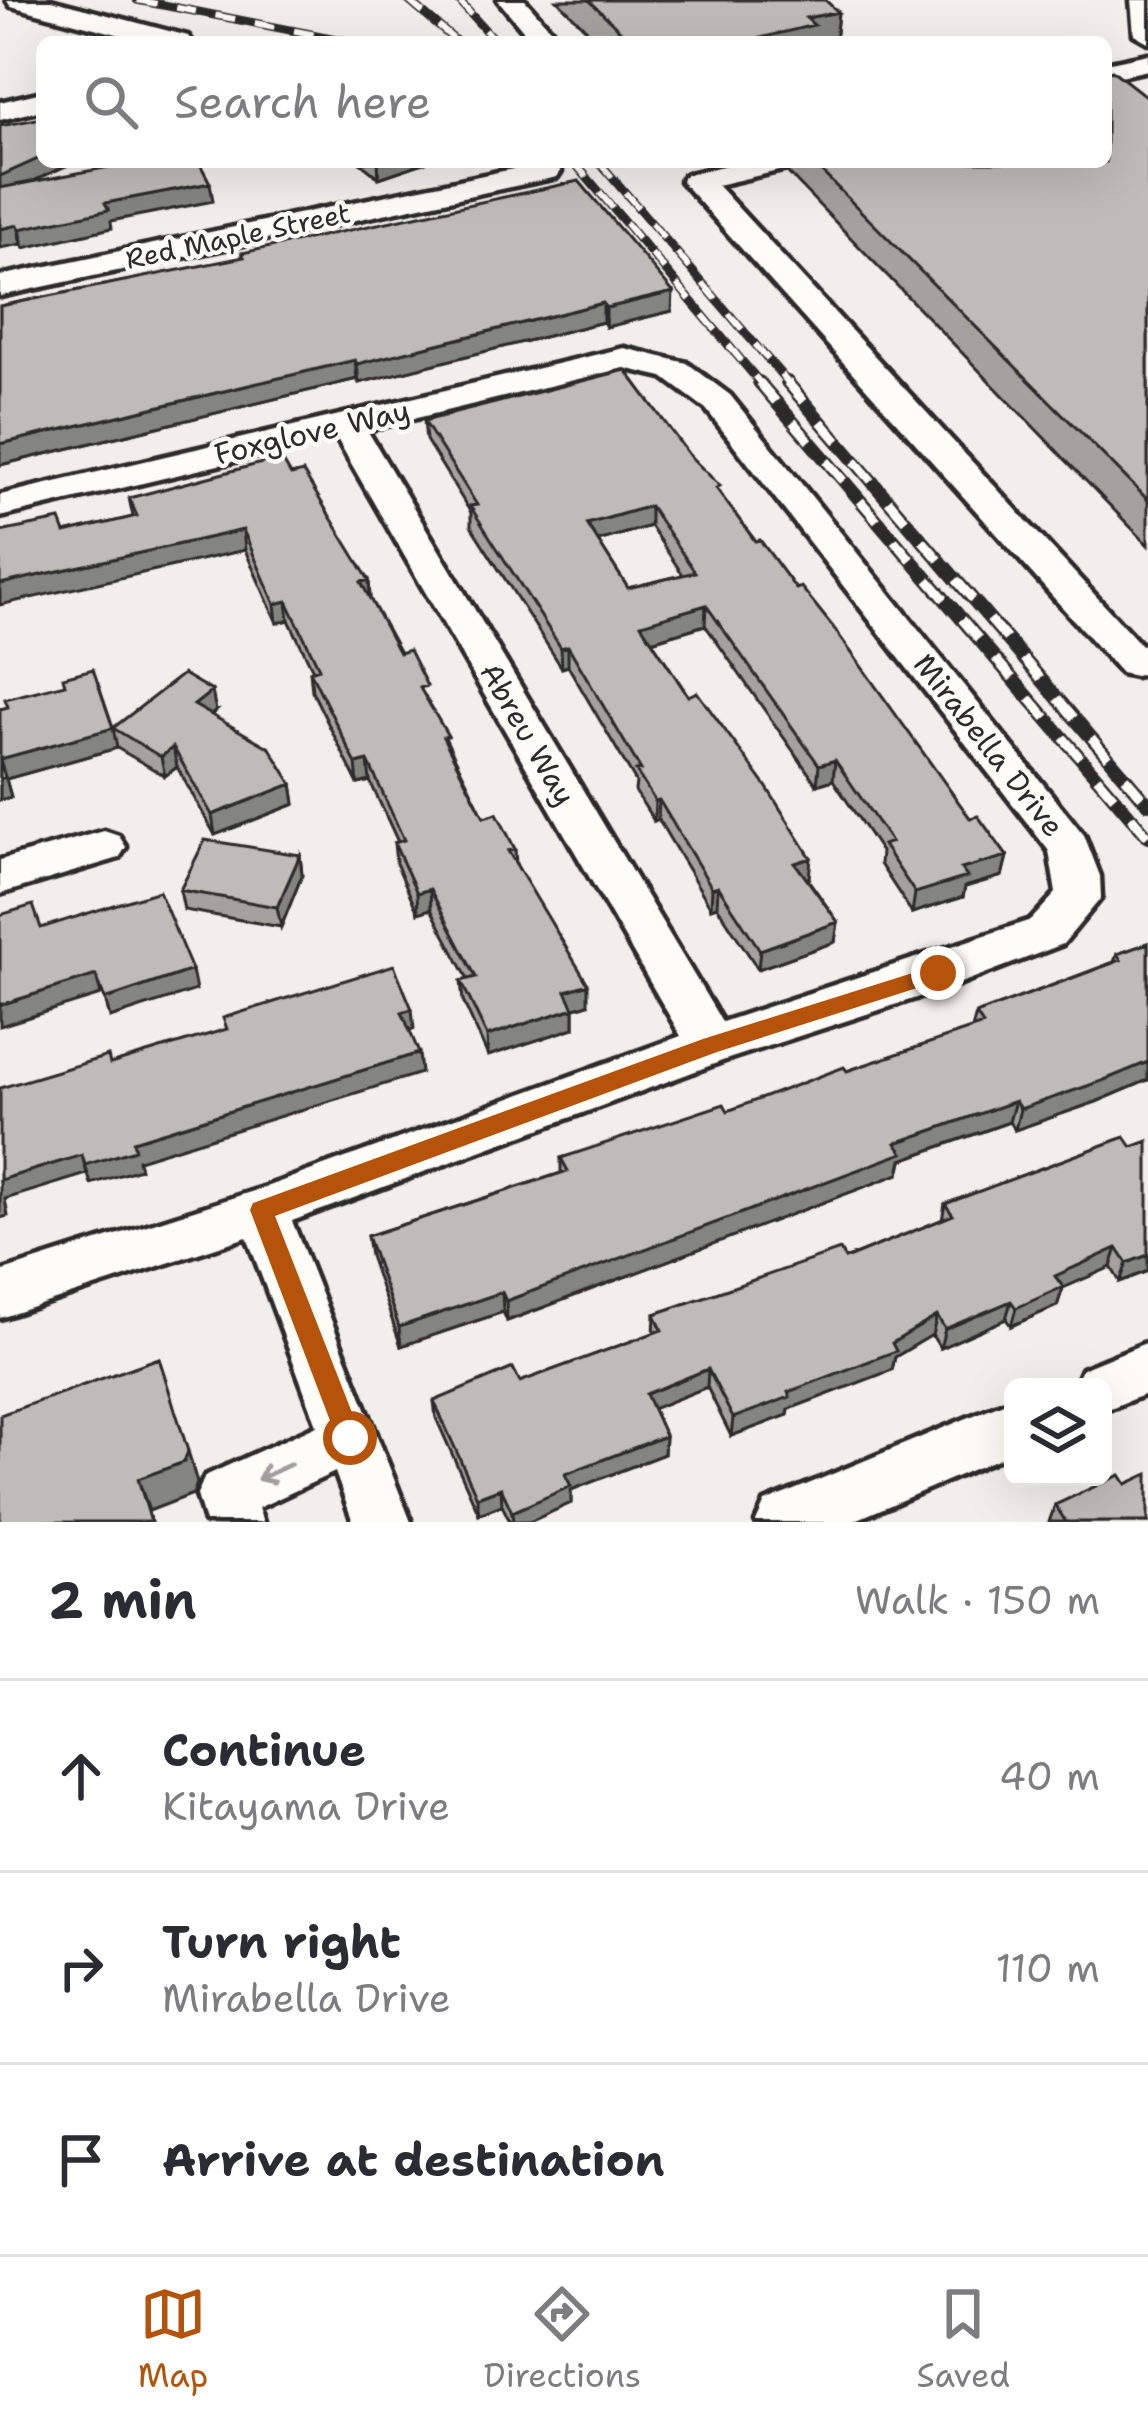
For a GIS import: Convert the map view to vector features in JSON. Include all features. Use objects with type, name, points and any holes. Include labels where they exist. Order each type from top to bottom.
[{"type":"street","points":[[20,0],[143,36]]},
{"type":"street","points":[[511,0],[543,36]]},
{"type":"street","points":[[1144,0],[1148,34]]},
{"type":"street","points":[[1112,70],[1148,62]]},
{"type":"street","points":[[0,111],[36,102]]},
{"type":"street","name":"Red Maple Street","points":[[0,286],[534,168]]},
{"type":"street","points":[[753,168],[696,181],[1135,663],[1148,656]]},
{"type":"street","name":"Foxglove Way","points":[[0,506],[623,358]]},
{"type":"street","name":"Mirabella Drive","points":[[0,1295],[262,1210],[711,1045],[938,973],[1047,932],[1079,898],[1069,847],[718,402],[692,377],[667,365],[623,358]]},
{"type":"street","name":"Abreu Way","points":[[346,424],[711,1045]]},
{"type":"street","points":[[0,877],[104,847]]},
{"type":"street","points":[[262,1210],[382,1522]]},
{"type":"street","points":[[1112,1382],[1148,1367]]},
{"type":"street","points":[[785,1522],[1004,1429]]},
{"type":"street","points":[[234,1522],[225,1495],[350,1438]]},
{"type":"building","points":[[589,0],[825,0],[838,12],[806,18],[814,25],[769,36],[626,36]]},
{"type":"building","points":[[1112,70],[1148,98],[1148,500],[818,168],[1112,168]]},
{"type":"building","points":[[36,119],[36,160],[0,176],[0,126]]},
{"type":"building","points":[[104,168],[202,168],[210,183],[105,203],[109,210],[20,229],[18,225],[0,229],[0,188]]},
{"type":"building","points":[[579,181],[673,292],[606,308],[603,303],[0,444],[0,306]]},
{"type":"building","points":[[626,370],[689,455],[720,486],[716,488],[755,541],[760,540],[796,589],[801,587],[833,627],[970,818],[978,816],[1007,856],[961,869],[967,877],[915,893],[883,845],[891,842],[835,760],[819,765],[706,605],[641,624],[688,696],[697,692],[766,786],[811,858],[795,863],[838,922],[760,950],[718,886],[712,888],[659,800],[655,801],[568,646],[561,648],[470,506],[477,505],[424,421]],"holes":[[[650,506],[695,572],[628,588],[587,524]]]},
{"type":"building","points":[[281,458],[291,475],[303,472],[369,580],[361,582],[399,653],[409,650],[427,686],[420,688],[448,736],[443,737],[484,817],[497,813],[515,849],[508,851],[588,984],[566,991],[574,1008],[487,1036],[461,981],[476,977],[430,889],[417,893],[394,843],[404,840],[368,761],[356,764],[310,671],[319,668],[287,601],[275,604],[243,530],[0,584],[0,532],[60,520],[65,533],[137,516],[129,498]]},
{"type":"building","points":[[93,669],[113,728],[0,759],[0,709],[8,707],[5,699],[65,684],[63,677]]},
{"type":"building","points":[[183,674],[212,691],[194,705],[270,748],[292,784],[212,815],[173,747],[161,757],[113,728]]},
{"type":"building","points":[[205,840],[300,855],[277,907],[180,890]]},
{"type":"building","points":[[159,891],[192,970],[105,999],[96,975],[0,1005],[0,915],[33,905],[41,928]]},
{"type":"building","points":[[1148,943],[1148,1062],[1020,1109],[1015,1101],[896,1143],[903,1153],[506,1301],[502,1292],[399,1327],[367,1236],[568,1171],[561,1158],[724,1104],[728,1111],[844,1067],[847,1071],[983,1025],[976,1014],[1121,960],[1117,954]]},
{"type":"building","points":[[394,965],[412,1009],[402,1012],[419,1053],[133,1141],[135,1150],[85,1165],[82,1155],[0,1180],[0,1088],[108,1056],[110,1064],[227,1029],[223,1018]]},
{"type":"building","points":[[1125,1137],[1132,1147],[1148,1141],[1148,1255],[1127,1263],[1117,1248],[1055,1276],[1063,1287],[1016,1308],[1011,1301],[945,1329],[937,1316],[892,1343],[896,1351],[733,1418],[708,1369],[646,1394],[665,1436],[565,1474],[571,1486],[512,1512],[501,1488],[477,1497],[434,1401],[513,1368],[520,1382],[662,1330],[655,1314],[840,1250],[845,1259],[953,1215],[945,1204]]},
{"type":"building","points":[[159,1358],[188,1451],[184,1462],[138,1479],[151,1522],[0,1522],[0,1415]]},
{"type":"building","points":[[1148,1474],[1148,1522],[1066,1522],[1055,1505],[1096,1486],[1112,1486],[1112,1479],[1120,1475],[1126,1484]]},
{"type":"railway","points":[[137,0],[321,36]]},
{"type":"railway","points":[[408,0],[450,36]]},
{"type":"railway","points":[[458,0],[491,36]]},
{"type":"railway","points":[[579,168],[762,385]]},
{"type":"railway","points":[[604,168],[790,385]]},
{"type":"railway","points":[[759,382],[1148,837]]},
{"type":"railway","points":[[787,382],[1148,804]]},
{"type":"route","points":[[350,1438],[262,1210],[711,1045],[938,973]]}]
